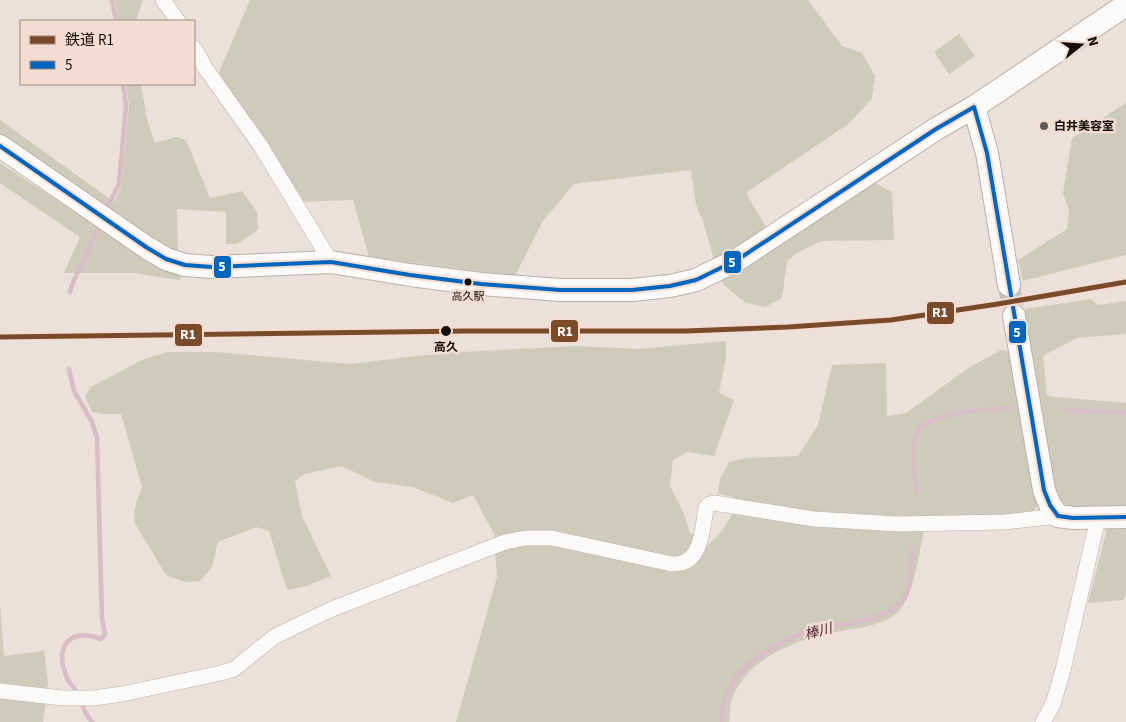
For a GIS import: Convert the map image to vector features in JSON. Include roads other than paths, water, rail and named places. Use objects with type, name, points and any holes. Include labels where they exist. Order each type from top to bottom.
[{"type":"main road","points":[[0,146],[146,247],[166,259],[184,264],[212,267],[330,262],[410,275],[524,288],[560,290],[625,290],[670,286],[696,280],[737,260],[928,134],[974,107],[1126,5]]},
{"type":"main road","points":[[974,107],[987,153],[1009,285]]},
{"type":"main road","points":[[1014,316],[1044,490],[1050,505],[1058,516],[1073,518],[1126,518]]},
{"type":"street","points":[[163,0],[177,20]]},
{"type":"street","points":[[195,50],[206,69],[260,146],[330,262]]},
{"type":"street","points":[[0,691],[89,698],[122,694],[234,669],[274,637],[332,609],[490,546],[519,539],[552,538],[672,564],[684,563],[693,557],[699,544],[706,508],[709,504],[714,503],[814,519],[898,524],[1005,522],[1058,516]]},
{"type":"street","points":[[1043,722],[1053,704],[1063,670],[1098,518]]},
{"type":"waterway","points":[[112,0],[116,20]]},
{"type":"waterway","points":[[108,206],[119,184],[126,106],[123,85]]},
{"type":"waterway","points":[[70,292],[98,229]]},
{"type":"waterway","points":[[69,369],[74,391],[92,422],[97,437],[102,619],[105,634],[101,639],[90,636],[72,638],[63,649],[62,658],[67,678],[92,722]]},
{"type":"waterway","name":"棒川","points":[[916,492],[914,445],[915,438],[920,429],[930,422],[956,413],[1010,408]]},
{"type":"waterway","name":"棒川","points":[[1066,410],[1126,413]]},
{"type":"waterway","name":"棒川","points":[[722,722],[722,713],[729,689],[736,678],[758,657],[799,635],[826,627],[867,620],[897,606],[908,590],[912,550]]},
{"type":"tunnel","points":[[1009,285],[1014,316]]},
{"type":"rail line","name":"R1","points":[[0,337],[469,331],[686,331],[788,327],[891,320],[1126,282]]},
{"type":"place","name":"白井美容室","points":[[1044,126]]},
{"type":"place","name":"高久駅","points":[[468,282]]},
{"type":"place","name":"高久","points":[[446,331]]}]
